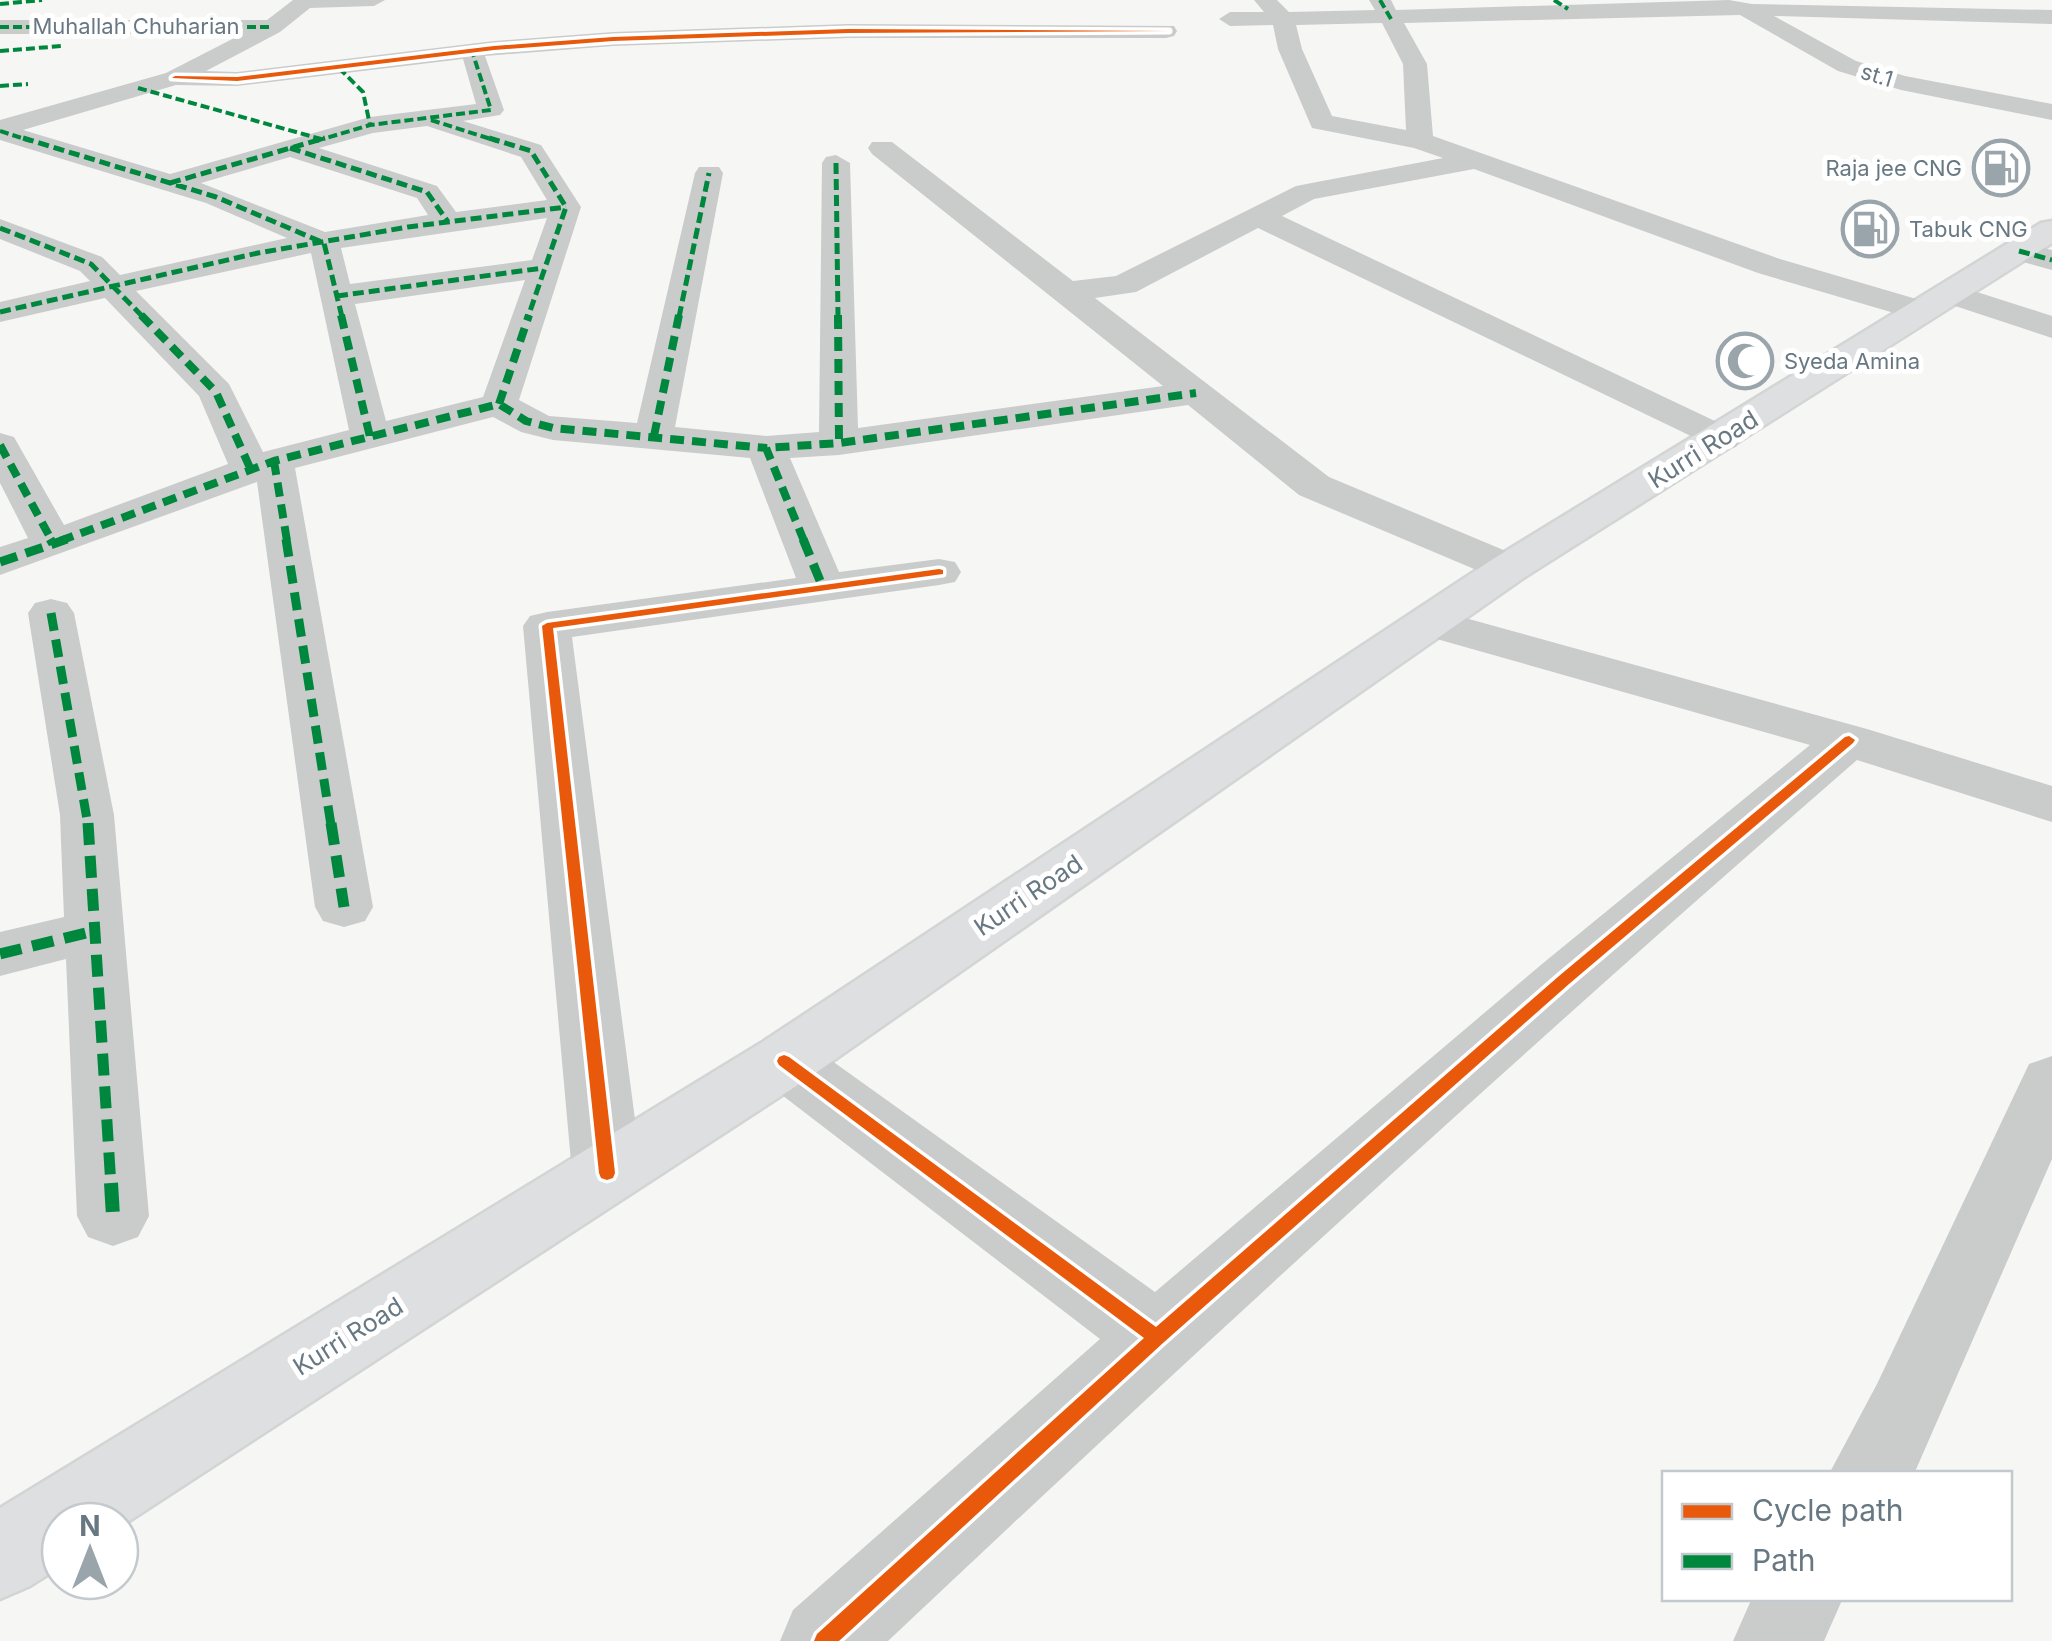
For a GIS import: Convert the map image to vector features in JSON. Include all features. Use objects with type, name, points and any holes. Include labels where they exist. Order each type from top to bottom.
[{"type":"main road","name":"Kurri Road","points":[[0,1556],[784,1061],[1509,568],[1935,302],[2041,247]]},
{"type":"street","points":[[0,129],[176,78],[272,27],[306,1],[374,0]]},
{"type":"street","points":[[176,78],[237,78],[613,39],[779,33],[1174,34],[1144,0]]},
{"type":"street","points":[[0,4],[39,2]]},
{"type":"street","points":[[1230,20],[1274,10],[1561,5],[1729,5],[1856,14],[1991,11],[2052,17]]},
{"type":"street","name":"st.1","points":[[1729,5],[1848,66],[1901,83],[2052,112]]},
{"type":"street","points":[[1274,10],[1321,122],[1420,141],[1769,266],[2052,328]]},
{"type":"street","points":[[1386,10],[1414,64],[1420,141]]},
{"type":"street","name":"Muhallah Chuharian","points":[[0,27],[272,27]]},
{"type":"street","points":[[0,51],[62,46]]},
{"type":"street","points":[[1258,48],[1290,50]]},
{"type":"street","points":[[170,183],[370,125],[491,110],[472,51]]},
{"type":"street","points":[[336,66],[356,77],[365,92],[370,125]]},
{"type":"street","points":[[0,86],[28,84]]},
{"type":"street","points":[[138,88],[322,139]]},
{"type":"street","points":[[424,118],[531,151],[566,207]]},
{"type":"street","points":[[0,129],[216,197],[324,243]]},
{"type":"street","points":[[290,148],[427,192],[448,222]]},
{"type":"street","points":[[882,148],[1314,486],[1509,568]]},
{"type":"street","points":[[1067,292],[1124,285],[1306,192],[1478,160]]},
{"type":"street","points":[[836,163],[839,443]]},
{"type":"street","points":[[654,436],[709,173]]},
{"type":"street","points":[[0,312],[258,253],[566,207]]},
{"type":"street","points":[[499,404],[566,207]]},
{"type":"street","points":[[1257,216],[1722,438]]},
{"type":"street","points":[[0,228],[90,264],[216,392],[262,466],[344,907]]},
{"type":"street","points":[[324,243],[370,437]]},
{"type":"street","points":[[337,296],[543,268]]},
{"type":"street","points":[[0,562],[262,466],[499,404],[535,428],[766,448],[839,443],[1196,393]]},
{"type":"street","points":[[0,445],[53,544]]},
{"type":"street","points":[[766,448],[823,588]]},
{"type":"street","points":[[607,1172],[547,626],[939,572]]},
{"type":"street","points":[[51,613],[87,815],[113,1216]]},
{"type":"street","points":[[1429,622],[1849,740],[2052,804]]},
{"type":"street","points":[[824,1641],[1157,1337],[1564,980],[1849,740]]},
{"type":"street","points":[[0,954],[94,931]]},
{"type":"street","points":[[784,1061],[1157,1337]]},
{"type":"street","points":[[1872,1471],[1905,1410],[2052,1082]]},
{"type":"street","points":[[1777,1641],[1798,1601]]},
{"type":"marked path","points":[[0,4],[42,0]]},
{"type":"marked path","points":[[1380,0],[1391,19]]},
{"type":"marked path","points":[[1554,0],[1568,9]]},
{"type":"marked path","points":[[0,27],[272,27]]},
{"type":"marked path","points":[[0,51],[62,46]]},
{"type":"marked path","points":[[170,183],[370,125],[491,110],[472,51]]},
{"type":"marked path","points":[[339,68],[363,92],[370,125]]},
{"type":"marked path","points":[[0,86],[28,84]]},
{"type":"marked path","points":[[138,88],[321,139]]},
{"type":"marked path","points":[[431,120],[531,151],[566,207],[499,404]]},
{"type":"marked path","points":[[0,131],[216,197],[324,243],[370,437]]},
{"type":"marked path","points":[[290,148],[427,192],[448,222]]},
{"type":"marked path","points":[[836,163],[839,443]]},
{"type":"marked path","points":[[654,436],[709,173]]},
{"type":"marked path","points":[[0,312],[258,253],[408,227],[566,207]]},
{"type":"marked path","points":[[0,228],[91,264],[216,392],[251,470]]},
{"type":"marked path","points":[[2019,251],[2052,260]]},
{"type":"marked path","points":[[337,296],[543,268]]},
{"type":"marked path","points":[[823,588],[766,448],[839,443],[1196,393]]},
{"type":"marked path","points":[[53,544],[274,461],[499,404],[544,427],[766,448]]},
{"type":"marked path","points":[[0,445],[53,544],[0,562]]},
{"type":"marked path","points":[[274,461],[344,907]]},
{"type":"marked path","points":[[51,613],[87,815],[113,1216]]},
{"type":"marked path","points":[[0,954],[94,931]]},
{"type":"cycle path","points":[[175,78],[237,79],[494,48],[613,39],[848,31],[1166,31]]},
{"type":"cycle path","points":[[607,1173],[547,626],[939,572]]},
{"type":"cycle path","points":[[1157,1337],[1564,980],[1849,740]]},
{"type":"cycle path","points":[[784,1061],[1157,1337],[824,1641]]},
{"type":"place","name":"Raja jee CNG","points":[[2001,168]]},
{"type":"place","name":"Tabuk CNG","points":[[1870,229]]},
{"type":"place","name":"Syeda Amina","points":[[1745,361]]}]
